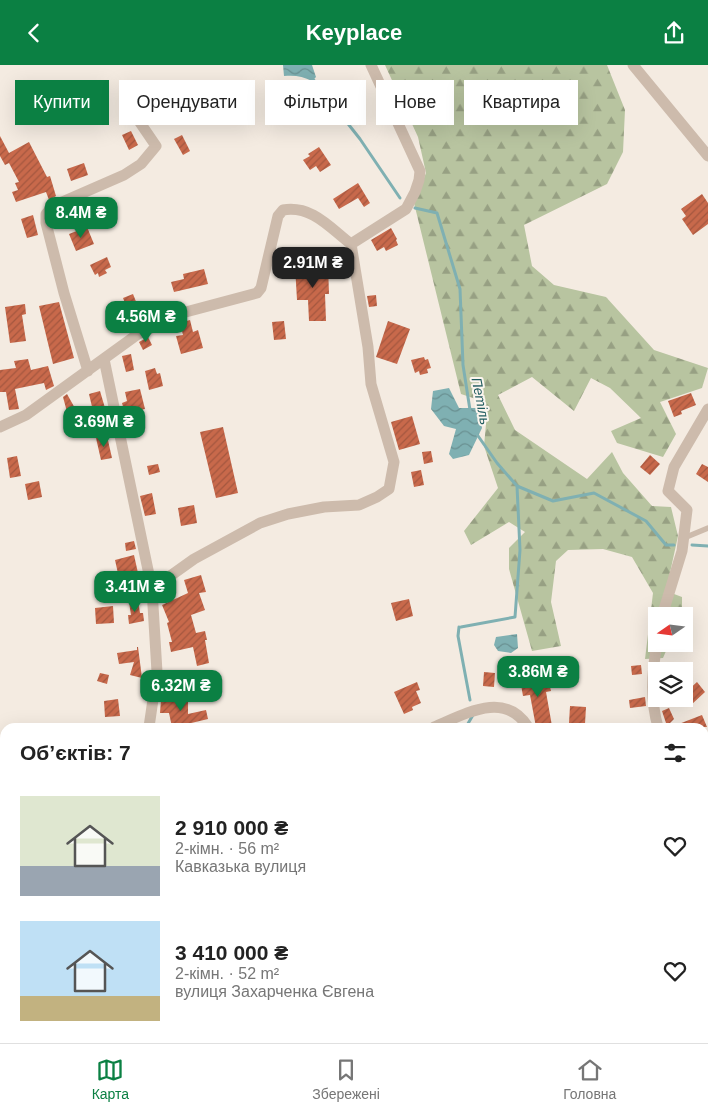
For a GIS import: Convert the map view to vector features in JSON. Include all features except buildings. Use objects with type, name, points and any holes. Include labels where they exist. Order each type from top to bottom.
[{"type":"street","points":[[351,244],[406,209],[419,180],[420,171],[371,65]]},
{"type":"street","points":[[633,65],[708,156]]},
{"type":"street","points":[[88,371],[64,293],[46,223],[46,214],[53,206],[124,175],[141,164],[156,146],[142,125]]},
{"type":"street","points":[[0,427],[26,415],[138,335],[182,313],[257,293],[261,288],[278,216],[283,210],[298,208],[317,216],[351,244],[368,347],[371,384],[394,462],[389,489],[359,505],[324,507],[288,514],[260,523],[194,559],[152,589]]},
{"type":"street","points":[[104,359],[152,589],[157,672],[151,723]]},
{"type":"street","points":[[665,607],[684,539],[687,510],[668,491],[674,467],[708,409]]},
{"type":"street","points":[[656,653],[652,690],[657,723]]},
{"type":"street","points":[[443,723],[468,712],[482,708],[498,707],[515,712],[525,723]]},
{"type":"lane","points":[[684,539],[708,528]]},
{"type":"green space","points":[[385,65],[607,65],[625,110],[623,152],[607,184],[524,225],[532,266],[554,285],[606,297],[654,350],[708,368],[702,388],[660,402],[676,434],[663,457],[617,443],[611,431],[641,418],[610,388],[591,378],[574,411],[532,377],[498,395],[515,430],[587,479],[612,452],[623,473],[652,506],[671,507],[678,536],[666,591],[682,597],[682,607],[651,607],[653,593],[632,557],[603,549],[568,550],[556,561],[551,602],[561,646],[532,651],[509,569],[509,548],[525,532],[509,522],[471,545],[464,531],[498,488],[484,446],[486,424],[479,400],[461,394],[414,203],[426,173],[418,137],[412,125],[454,125],[454,80],[392,80]]},
{"type":"green space","points":[[648,634],[648,653],[665,653],[663,658],[645,659]]},
{"type":"water","points":[[283,65],[312,65],[316,77],[310,80],[298,76],[284,76]]},
{"type":"water","points":[[449,388],[459,408],[479,408],[482,428],[469,455],[453,459],[449,454],[456,429],[444,426],[431,409],[433,391]]},
{"type":"water","points":[[517,634],[518,648],[511,653],[498,651],[494,645],[496,637]]},
{"type":"waterway","name":"Петіль","points":[[312,78],[360,139],[400,198]]},
{"type":"waterway","name":"Петіль","points":[[415,208],[437,213],[460,289],[463,365],[470,410]]},
{"type":"waterway","name":"Петіль","points":[[476,433],[497,463],[517,486],[553,501],[594,493],[646,521],[666,545],[674,545]]},
{"type":"waterway","points":[[461,627],[515,617],[520,550],[517,486]]},
{"type":"waterway","name":"Петіль","points":[[692,545],[708,546]]},
{"type":"waterway","points":[[459,627],[458,636],[470,700]]},
{"type":"waterway","points":[[468,723],[473,715]]}]
